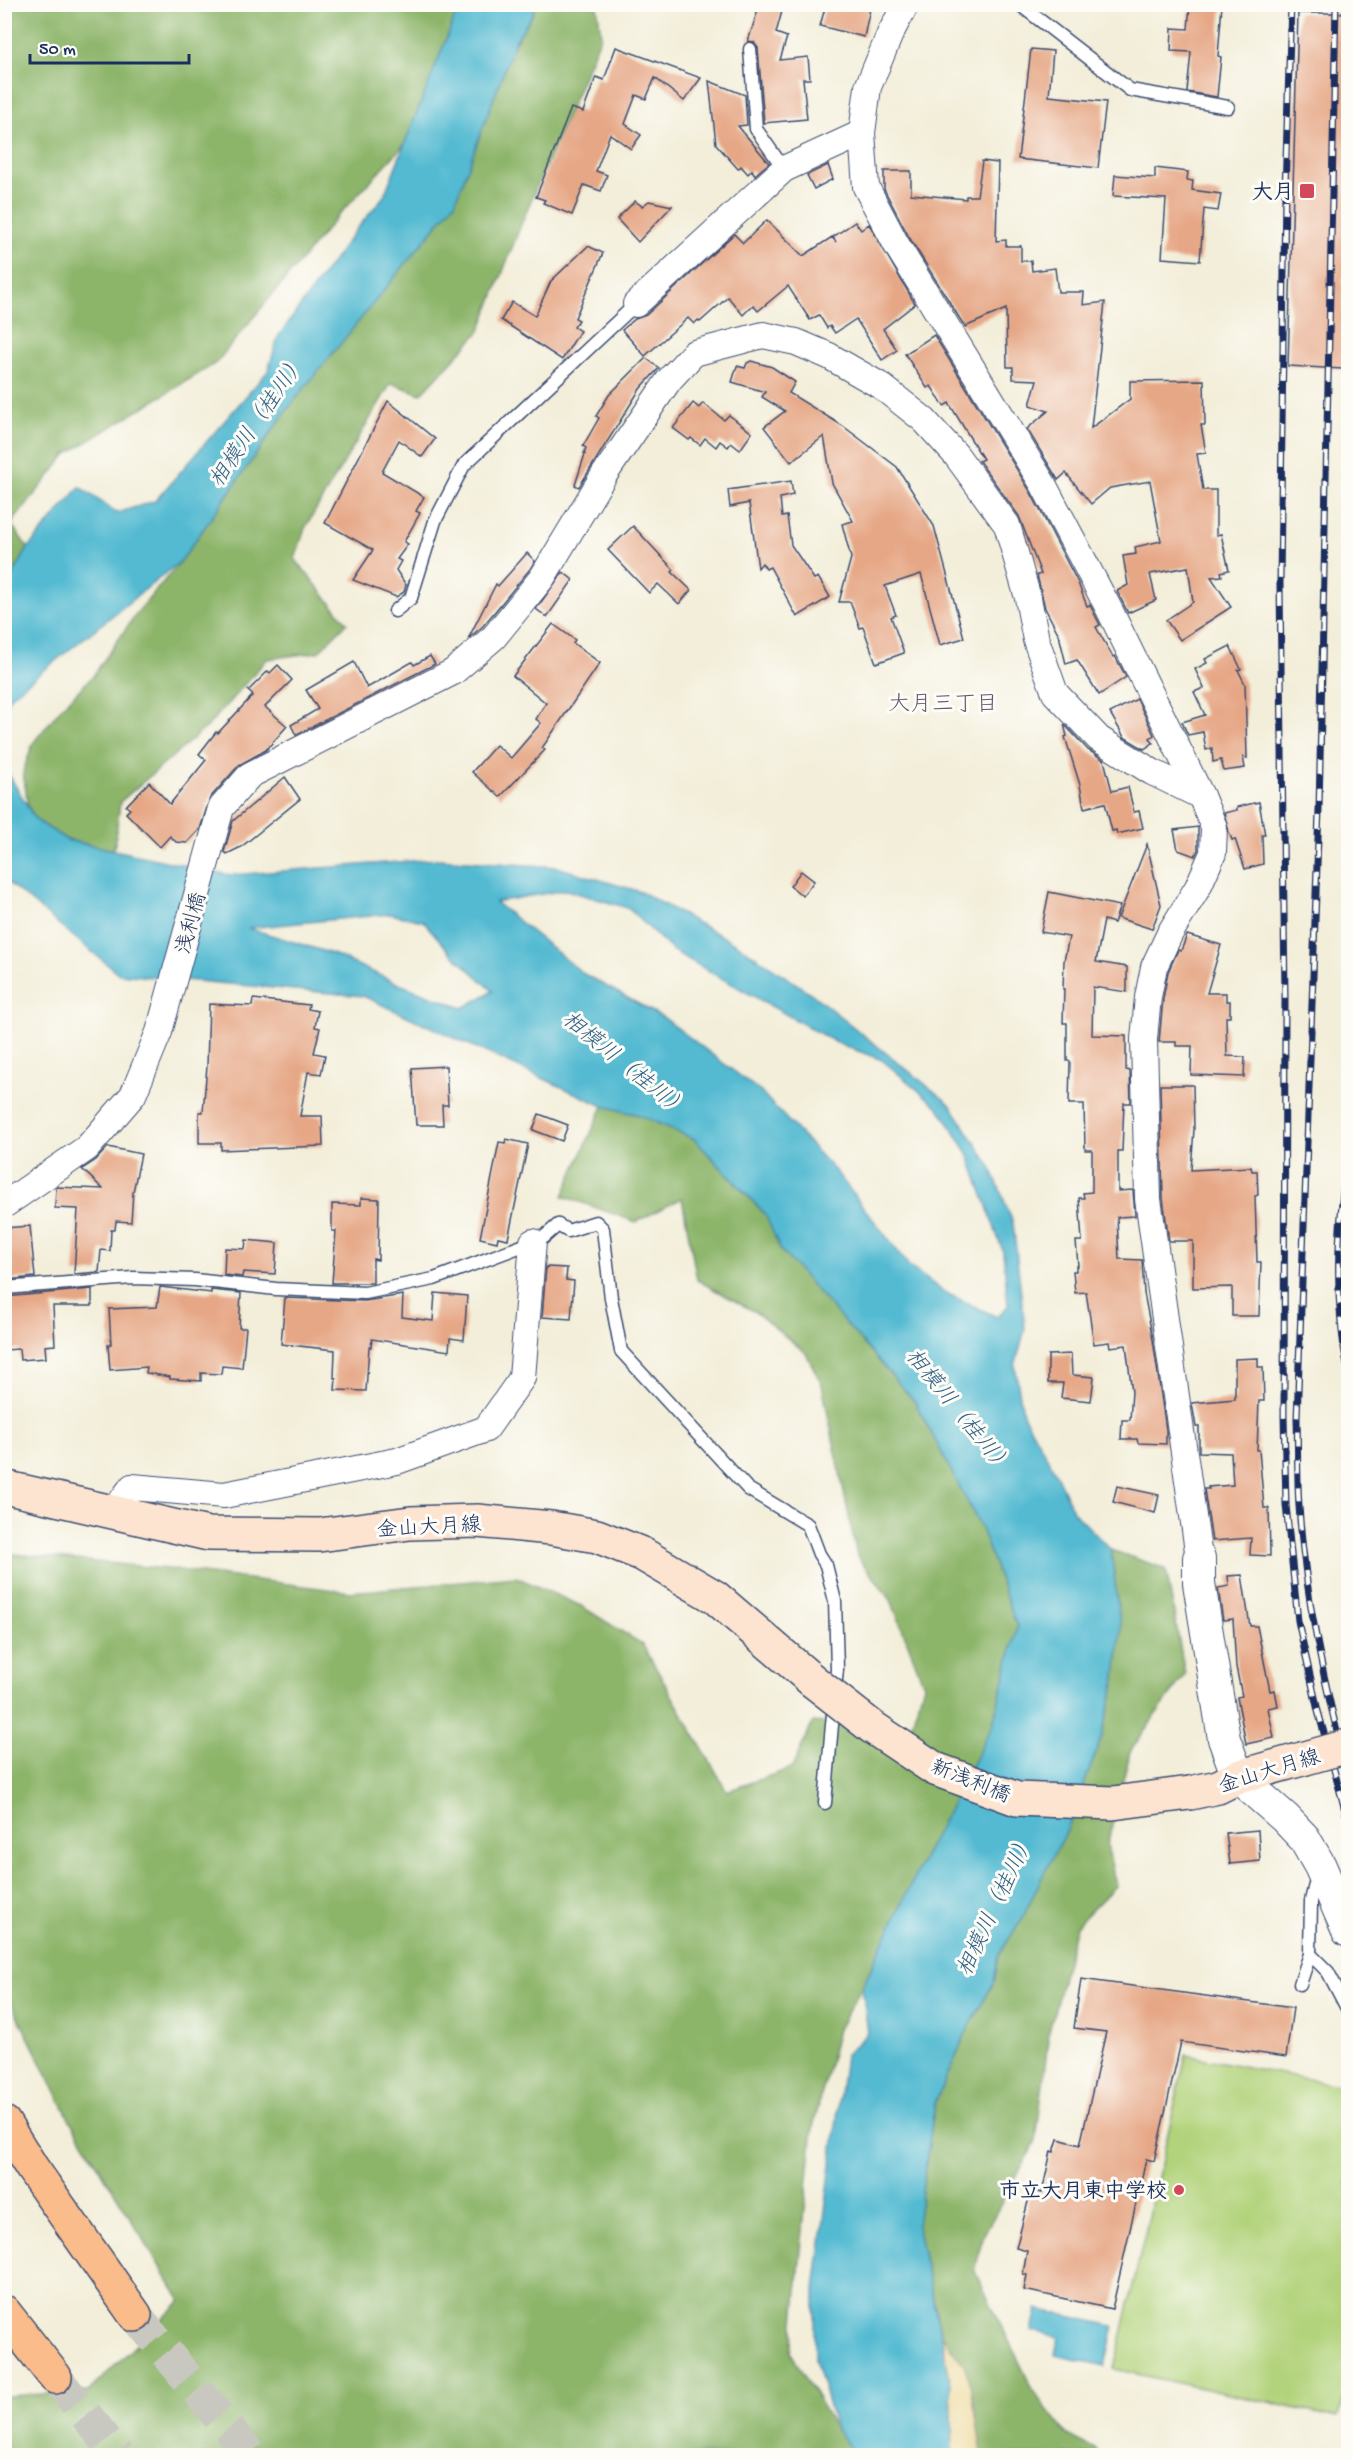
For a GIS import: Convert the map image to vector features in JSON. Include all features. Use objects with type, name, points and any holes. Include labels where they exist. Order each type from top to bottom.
[{"type":"highway","points":[[4,2123],[32,2168],[135,2315]]},
{"type":"highway","points":[[4,2312],[55,2377]]},
{"type":"main road","name":"金山大月線","points":[[4,1487],[208,1533],[319,1535],[410,1523],[477,1521],[552,1528],[597,1536],[642,1554],[715,1597],[813,1681]]},
{"type":"main road","name":"新浅利橋","points":[[813,1681],[872,1727],[934,1769],[1017,1799],[1113,1803],[1190,1793]]},
{"type":"main road","name":"金山大月線","points":[[1190,1793],[1218,1787],[1238,1777],[1348,1746]]},
{"type":"street","points":[[906,4],[890,34],[868,87],[862,133],[866,187],[891,235],[1043,484],[1108,607],[1202,796],[1214,827],[1213,853],[1198,887],[1170,933],[1154,966],[1148,997],[1144,1039],[1149,1199],[1198,1558],[1199,1583],[1224,1740],[1238,1777],[1304,1838],[1320,1866],[1348,1931]]},
{"type":"street","points":[[636,304],[784,169],[862,133]]},
{"type":"street","name":"浅利橋","points":[[4,1205],[87,1148],[133,1095],[161,1024],[221,808],[250,775],[453,672],[494,637],[542,579],[604,475],[669,380],[694,353],[763,335],[796,342],[829,356],[881,386],[924,420],[956,455],[1007,525],[1028,598],[1036,640],[1054,693],[1099,739],[1152,772],[1202,796]]},
{"type":"street","points":[[114,1511],[132,1487],[224,1495],[397,1461],[486,1429],[522,1378],[533,1242]]},
{"type":"lane","points":[[1019,4],[1130,90],[1228,107]]},
{"type":"lane","points":[[750,49],[756,129],[784,169]]},
{"type":"lane","points":[[395,611],[411,598],[435,521],[464,465],[636,304]]},
{"type":"lane","points":[[4,1288],[133,1278],[195,1280],[276,1289],[365,1293],[434,1279],[543,1238],[558,1225],[568,1231],[583,1224],[596,1222],[603,1229],[611,1298],[621,1351],[748,1489],[808,1525],[819,1554],[826,1564],[835,1601],[837,1669],[825,1803]]},
{"type":"lane","points":[[1300,1984],[1310,1954],[1311,1901],[1320,1866]]},
{"type":"lane","points":[[1310,1954],[1328,1972],[1348,2010]]},
{"type":"green space","points":[[5,5],[460,5],[404,145],[335,219],[216,363],[67,454],[11,524],[28,548],[5,589]]},
{"type":"green space","points":[[532,5],[597,5],[601,36],[524,217],[480,331],[421,394],[391,383],[305,528],[295,559],[347,623],[318,652],[267,659],[209,725],[120,802],[114,850],[67,840],[36,820],[28,806],[23,772],[33,743],[62,707],[93,676],[136,614],[181,561],[289,407],[534,12]]},
{"type":"green space","points":[[603,1106],[639,1115],[694,1139],[765,1214],[915,1402],[981,1528],[1017,1627],[993,1724],[925,1855],[862,1987],[838,2029],[813,2127],[791,2353],[836,2430],[856,2455],[5,2455],[5,2396],[88,2392],[181,2301],[70,2120],[5,1991],[5,1553],[178,1570],[351,1592],[516,1577],[581,1606],[642,1644],[727,1791],[792,1768],[813,1722],[910,1729],[924,1685],[891,1600],[857,1556],[822,1385],[806,1353],[755,1312],[697,1280],[682,1198],[636,1222],[563,1196]]},
{"type":"green space","points":[[1111,1550],[1166,1569],[1185,1674],[1130,1752],[1107,1845],[1116,1885],[1076,1926],[1049,2032],[1036,2141],[982,2238],[975,2272],[1035,2394],[1067,2435],[1101,2455],[982,2455],[971,2385],[964,2365],[941,2335],[917,2225],[935,2102],[966,2033],[994,1982],[999,1954],[1022,1919],[1066,1833],[1101,1739],[1115,1684],[1121,1631]]},
{"type":"green space","points":[[1186,2055],[1348,2087],[1348,2379],[1339,2418],[1114,2369]]},
{"type":"sand","points":[[941,2335],[964,2365],[971,2385],[982,2455],[953,2455],[951,2384]]},
{"type":"water","name":"相模川（桂川）","points":[[460,4],[532,5],[534,12],[515,41],[455,203],[289,407],[181,561],[10,697],[5,706],[5,590],[28,548],[80,487],[117,513],[155,501],[268,371],[278,337],[351,236],[384,196]]},
{"type":"water","name":"相模川（桂川）","points":[[4,767],[36,820],[67,840],[230,875],[437,859],[557,867],[641,892],[738,945],[812,994],[950,1104],[991,1167],[1013,1223],[1025,1329],[1015,1366],[1023,1414],[1053,1468],[1073,1511],[1111,1550],[1121,1631],[1115,1684],[1101,1739],[1066,1833],[1022,1919],[999,1954],[994,1982],[966,2033],[935,2103],[917,2225],[951,2384],[953,2455],[856,2455],[836,2430],[815,2360],[815,2289],[845,2055],[868,2033],[862,1987],[925,1855],[993,1724],[1017,1627],[981,1528],[915,1402],[780,1249],[765,1214],[694,1139],[639,1115],[603,1106],[363,996],[119,974],[5,880]],"holes":[[[566,890],[628,908],[673,951],[837,1043],[882,1060],[939,1108],[968,1153],[1003,1252],[1008,1306],[997,1317],[944,1292],[909,1266],[837,1173],[761,1092],[664,1018],[584,974],[495,902]],[[390,914],[423,921],[449,951],[493,991],[463,1008],[399,984],[333,954],[248,928]]]},
{"type":"water","points":[[1037,2309],[1114,2326],[1105,2366],[1055,2355],[1059,2337],[1032,2331]]},
{"type":"building","points":[[760,4],[784,4],[776,33],[787,37],[780,60],[808,57],[810,79],[803,79],[807,119],[764,123],[758,48],[754,42],[748,41]]},
{"type":"building","points":[[826,4],[871,4],[864,37],[820,26]]},
{"type":"building","points":[[1190,4],[1222,5],[1218,56],[1221,57],[1217,97],[1187,92],[1191,52],[1171,51],[1172,28],[1188,29]]},
{"type":"building","points":[[1298,13],[1348,13],[1348,286],[1343,277],[1343,369],[1288,366]]},
{"type":"building","points":[[616,47],[701,78],[684,101],[655,78],[646,99],[636,95],[625,124],[641,135],[631,149],[610,134],[596,171],[607,175],[601,191],[584,185],[572,215],[543,203],[545,200],[536,197],[571,108],[583,112],[596,77],[604,80]]},
{"type":"building","points":[[1031,49],[1053,51],[1049,96],[1106,102],[1098,168],[1018,159]]},
{"type":"building","points":[[709,81],[745,95],[747,125],[738,126],[769,163],[755,175],[752,170],[748,174],[741,166],[738,169],[716,144]]},
{"type":"building","points":[[982,161],[998,163],[996,241],[1006,240],[1006,246],[1021,246],[1021,261],[1031,261],[1032,271],[1055,268],[1058,292],[1084,292],[1083,305],[1105,302],[1091,428],[1130,399],[1130,381],[1204,380],[1205,425],[1201,425],[1206,453],[1197,454],[1203,490],[1216,490],[1216,535],[1221,534],[1229,570],[1221,572],[1222,576],[1211,577],[1231,607],[1180,640],[1166,620],[1193,602],[1188,567],[1150,574],[1156,600],[1128,613],[1117,591],[1128,585],[1123,556],[1136,554],[1135,547],[1161,541],[1150,481],[1110,488],[1091,504],[1066,473],[1058,480],[1027,429],[1048,411],[1030,405],[1037,380],[1013,379],[1013,367],[1007,367],[1006,309],[965,327],[909,237],[884,189],[884,171],[911,171],[911,194],[966,199],[966,196],[977,196]]},
{"type":"building","points":[[828,165],[833,179],[814,189],[807,175]]},
{"type":"building","points":[[1155,168],[1188,172],[1187,180],[1193,181],[1192,190],[1221,194],[1218,211],[1204,209],[1200,261],[1162,258],[1166,199],[1113,196],[1115,175],[1155,178]]},
{"type":"building","points":[[635,201],[642,206],[649,201],[672,206],[638,242],[617,219]]},
{"type":"building","points":[[767,220],[803,256],[832,237],[836,242],[833,237],[855,222],[861,230],[869,224],[915,304],[883,329],[897,350],[882,360],[856,319],[835,333],[830,326],[827,328],[819,315],[810,320],[788,286],[758,311],[753,305],[743,315],[728,297],[700,322],[698,320],[694,324],[688,318],[645,356],[622,330],[635,319],[646,315],[734,234],[743,243]]},
{"type":"building","points":[[588,246],[603,253],[575,318],[579,320],[574,327],[580,331],[562,360],[501,320],[512,302],[535,316],[551,281]]},
{"type":"building","points":[[934,335],[1030,491],[1078,583],[1087,606],[1090,605],[1100,625],[1096,627],[1126,677],[1099,695],[1077,660],[1066,664],[1059,635],[1045,608],[1037,575],[1041,574],[1019,516],[979,461],[983,459],[949,403],[944,406],[931,386],[927,388],[905,354]]},
{"type":"building","points":[[646,358],[659,368],[640,389],[579,487],[575,485],[585,454],[586,448],[583,446],[599,418],[596,416],[609,395]]},
{"type":"building","points":[[751,361],[772,367],[795,382],[789,393],[843,426],[897,467],[934,526],[964,638],[940,645],[921,574],[885,586],[896,615],[891,617],[904,653],[876,663],[863,627],[860,628],[850,602],[839,602],[851,558],[842,524],[853,521],[832,483],[824,436],[791,462],[764,427],[785,411],[762,397],[765,392],[732,382],[737,366],[745,368]]},
{"type":"building","points":[[388,401],[435,439],[422,457],[399,440],[382,472],[424,497],[416,511],[420,513],[404,542],[408,544],[397,559],[401,561],[396,570],[406,585],[404,592],[396,597],[353,580],[373,550],[325,523]]},
{"type":"building","points":[[693,403],[699,408],[703,403],[724,420],[729,415],[752,433],[740,450],[731,443],[728,447],[720,441],[716,447],[705,438],[700,445],[673,428]]},
{"type":"building","points":[[791,481],[793,495],[780,498],[782,517],[787,516],[791,545],[814,579],[818,577],[830,597],[797,617],[770,567],[766,569],[762,563],[758,568],[749,503],[730,507],[728,490]]},
{"type":"building","points":[[633,526],[674,570],[672,572],[691,590],[679,604],[658,584],[649,593],[608,550]]},
{"type":"building","points":[[527,553],[535,561],[530,569],[483,626],[468,639],[496,584],[498,586]]},
{"type":"building","points":[[563,572],[573,580],[547,617],[536,609]]},
{"type":"building","points":[[553,624],[575,640],[573,643],[600,663],[542,748],[545,750],[500,797],[472,772],[496,745],[511,758],[541,723],[536,719],[546,703],[513,676]]},
{"type":"building","points":[[1230,646],[1245,684],[1247,758],[1243,757],[1245,768],[1224,771],[1221,760],[1213,762],[1212,748],[1206,750],[1203,732],[1188,735],[1182,722],[1205,715],[1194,692],[1204,688],[1195,669],[1207,663],[1205,659]]},
{"type":"building","points":[[430,656],[435,664],[296,735],[291,725],[318,709],[306,690],[354,662],[367,688],[412,662],[414,665]]},
{"type":"building","points":[[278,665],[292,680],[265,707],[287,726],[266,750],[239,765],[210,798],[200,829],[187,843],[176,842],[170,836],[160,847],[126,813],[130,809],[126,806],[149,782],[170,804],[206,760],[199,754],[216,732],[218,733],[253,695],[248,691],[268,671],[270,673]]},
{"type":"building","points":[[1137,699],[1154,735],[1150,738],[1153,743],[1144,749],[1124,737],[1110,713]]},
{"type":"building","points":[[1064,724],[1088,750],[1104,760],[1112,791],[1128,787],[1134,812],[1139,811],[1143,828],[1117,834],[1116,830],[1112,831],[1105,803],[1084,808],[1080,785],[1065,737],[1067,736]]},
{"type":"building","points":[[285,777],[300,799],[241,847],[227,854],[224,852],[233,821]]},
{"type":"building","points":[[1259,802],[1265,835],[1262,835],[1263,864],[1245,869],[1235,839],[1232,840],[1229,832],[1224,813],[1237,810],[1237,807]]},
{"type":"building","points":[[1198,827],[1198,850],[1195,856],[1178,850],[1174,830]]},
{"type":"building","points":[[1147,844],[1161,905],[1152,929],[1118,918]]},
{"type":"building","points":[[801,871],[814,881],[803,896],[790,886]]},
{"type":"building","points":[[1049,892],[1120,906],[1114,923],[1104,920],[1096,962],[1127,967],[1127,992],[1093,987],[1092,1035],[1126,1036],[1126,1070],[1130,1071],[1131,1103],[1124,1103],[1122,1151],[1118,1151],[1118,1191],[1133,1190],[1135,1216],[1117,1217],[1119,1259],[1142,1260],[1144,1293],[1153,1340],[1166,1444],[1138,1443],[1137,1439],[1121,1439],[1122,1420],[1130,1420],[1132,1392],[1126,1345],[1110,1347],[1109,1342],[1094,1344],[1086,1292],[1075,1293],[1073,1271],[1076,1271],[1076,1266],[1078,1266],[1076,1241],[1082,1241],[1079,1198],[1084,1198],[1083,1193],[1092,1192],[1092,1150],[1085,1150],[1084,1104],[1069,1104],[1070,1061],[1067,1061],[1067,1023],[1063,1023],[1063,989],[1064,961],[1069,937],[1041,932]]},
{"type":"building","points":[[1187,935],[1221,945],[1207,993],[1226,993],[1226,1001],[1230,1001],[1230,1017],[1226,1017],[1227,1056],[1245,1057],[1244,1077],[1191,1075],[1192,1046],[1176,1046],[1176,1042],[1159,1042],[1168,972],[1178,950],[1181,951]]},
{"type":"building","points":[[253,999],[309,1005],[308,1009],[318,1011],[315,1027],[320,1028],[314,1053],[325,1055],[321,1074],[308,1072],[300,1116],[322,1116],[323,1146],[221,1150],[221,1143],[199,1143],[199,1112],[203,1112],[207,1066],[209,1004],[252,1006]]},
{"type":"building","points":[[446,1066],[448,1105],[442,1105],[443,1125],[416,1125],[412,1068]]},
{"type":"building","points":[[1160,1085],[1193,1085],[1194,1129],[1191,1170],[1251,1167],[1252,1171],[1257,1171],[1258,1195],[1255,1196],[1257,1262],[1261,1262],[1259,1316],[1232,1316],[1232,1287],[1193,1288],[1193,1241],[1169,1241],[1163,1198]]},
{"type":"building","points":[[539,1114],[568,1125],[562,1141],[533,1130]]},
{"type":"building","points":[[506,1139],[528,1144],[508,1239],[498,1237],[497,1242],[480,1238],[499,1142],[505,1143]]},
{"type":"building","points":[[108,1147],[141,1154],[133,1192],[131,1222],[116,1221],[115,1230],[111,1230],[110,1251],[101,1250],[99,1272],[74,1274],[78,1209],[55,1208],[56,1187],[103,1189],[82,1169],[96,1160]]},
{"type":"building","points":[[361,1198],[379,1199],[378,1260],[373,1259],[373,1283],[332,1283],[336,1231],[332,1231],[332,1204],[361,1205]]},
{"type":"building","points":[[30,1226],[35,1277],[6,1280],[4,1228]]},
{"type":"building","points":[[246,1240],[277,1243],[275,1274],[243,1272],[242,1277],[224,1275],[225,1248],[245,1249]]},
{"type":"building","points":[[546,1267],[567,1268],[566,1280],[574,1281],[571,1319],[542,1317]]},
{"type":"building","points":[[160,1287],[211,1293],[211,1290],[241,1293],[239,1328],[246,1328],[242,1368],[222,1366],[221,1374],[201,1373],[201,1381],[170,1379],[170,1377],[146,1373],[147,1367],[110,1370],[109,1309],[157,1307]]},
{"type":"building","points":[[92,1289],[92,1306],[53,1306],[55,1345],[45,1346],[46,1358],[20,1360],[19,1349],[4,1350],[4,1297]]},
{"type":"building","points":[[435,1293],[467,1296],[464,1340],[450,1338],[449,1351],[372,1339],[371,1347],[369,1347],[366,1391],[335,1390],[335,1350],[281,1344],[285,1298],[365,1301],[403,1295],[402,1317],[433,1321]]},
{"type":"building","points":[[1071,1354],[1072,1375],[1094,1377],[1091,1401],[1061,1398],[1063,1383],[1048,1383],[1048,1355]]},
{"type":"building","points":[[1258,1358],[1258,1367],[1263,1367],[1264,1401],[1259,1401],[1257,1450],[1259,1450],[1264,1508],[1269,1508],[1270,1556],[1250,1555],[1251,1538],[1212,1541],[1204,1489],[1233,1485],[1231,1453],[1199,1452],[1199,1427],[1196,1427],[1192,1403],[1235,1399],[1235,1359]]},
{"type":"building","points":[[1117,1486],[1159,1495],[1155,1513],[1113,1502]]},
{"type":"building","points":[[1242,1575],[1250,1626],[1257,1626],[1270,1691],[1275,1690],[1278,1706],[1268,1708],[1274,1738],[1246,1744],[1237,1697],[1242,1696],[1236,1667],[1233,1619],[1223,1620],[1218,1588],[1229,1586],[1228,1576]]},
{"type":"building","points":[[1258,1830],[1260,1861],[1230,1864],[1226,1833]]},
{"type":"building","points":[[1081,1979],[1293,2008],[1286,2057],[1181,2042],[1154,2161],[1146,2159],[1112,2309],[1024,2290],[1027,2275],[1023,2274],[1027,2251],[1016,2248],[1031,2190],[1042,2193],[1051,2151],[1054,2152],[1058,2139],[1080,2145],[1106,2032],[1074,2028]]},
{"type":"tunnel","points":[[135,2315],[251,2456]]},
{"type":"tunnel","points":[[55,2377],[119,2456]]},
{"type":"railway","points":[[1291,4],[1285,190],[1280,584],[1285,995],[1284,1415],[1286,1505],[1298,1621],[1318,1711],[1348,1821]]},
{"type":"railway","points":[[1336,4],[1319,810],[1297,1419],[1299,1506],[1306,1574],[1331,1709],[1348,1775]]},
{"type":"railway","points":[[1348,1151],[1339,1260],[1340,1315],[1348,1370]]},
{"type":"place","name":"大月","points":[[1307,191]]},
{"type":"place","name":"市立大月東中学校","points":[[1179,2190]]},
{"type":"district","name":"大月三丁目","points":[[943,702]]}]
